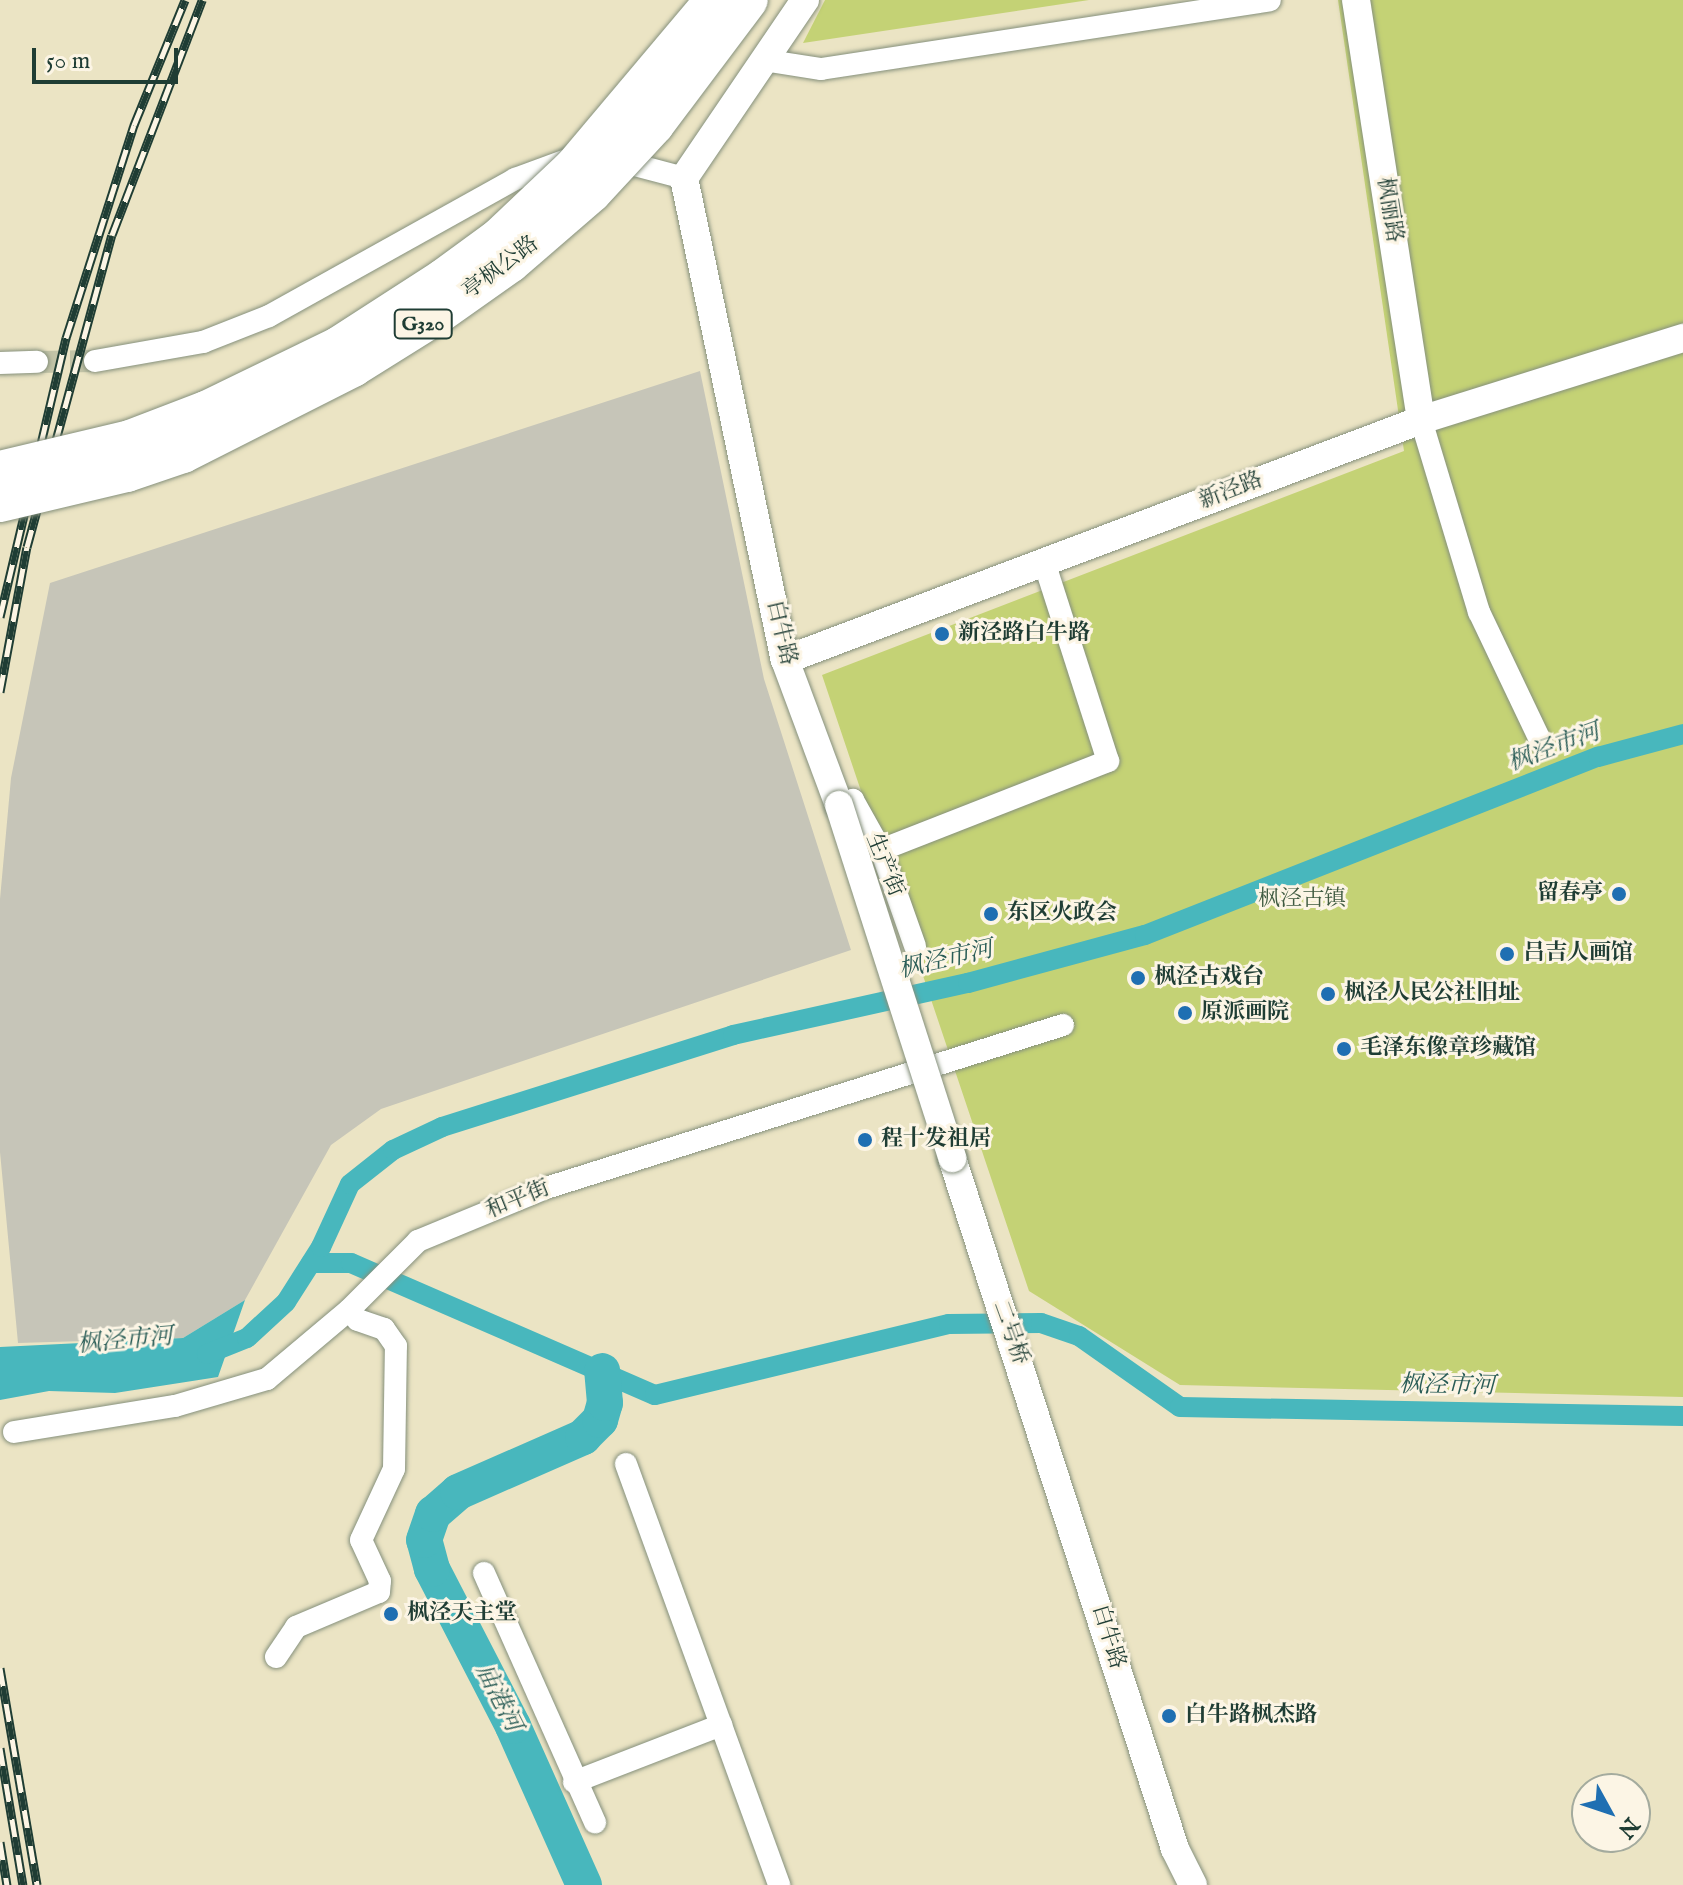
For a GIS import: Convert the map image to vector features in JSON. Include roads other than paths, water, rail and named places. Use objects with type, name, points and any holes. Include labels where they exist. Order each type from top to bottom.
[{"type":"highway","name":"亭枫公路","points":[[0,470],[130,439],[206,410],[338,346],[443,278],[499,237],[574,166],[714,0]]},
{"type":"highway","name":"亭枫公路","points":[[0,503],[127,473],[183,454],[353,368],[439,314],[511,263],[592,193],[655,125],[749,0]]},
{"type":"street","points":[[95,361],[190,345],[269,316],[477,199],[572,155],[608,158],[684,178],[805,0]]},
{"type":"street","points":[[763,60],[821,69],[1270,0]]},
{"type":"street","name":"枫丽路","points":[[1356,0],[1421,420]]},
{"type":"street","name":"白牛路","points":[[684,178],[785,660],[839,805],[991,1279]]},
{"type":"street","name":"新泾路","points":[[785,660],[1421,420],[1683,338]]},
{"type":"street","points":[[0,363],[37,362]]},
{"type":"street","points":[[1421,420],[1479,612],[1542,744]]},
{"type":"street","points":[[881,850],[1108,761],[1044,562]]},
{"type":"street","name":"生产街","points":[[839,805],[853,800],[881,850],[915,946]]},
{"type":"street","name":"和平街","points":[[14,1432],[175,1406],[267,1379],[356,1304],[418,1241],[546,1188],[1063,1025]]},
{"type":"street","name":"二号桥","points":[[991,1279],[1030,1386]]},
{"type":"street","points":[[276,1657],[296,1627],[379,1592],[380,1581],[361,1540],[394,1469],[396,1346],[384,1329],[358,1320],[356,1304]]},
{"type":"street","name":"白牛路","points":[[1030,1386],[1175,1849],[1193,1885]]},
{"type":"street","points":[[626,1464],[779,1885]]},
{"type":"street","points":[[484,1573],[574,1782],[595,1822]]},
{"type":"street","points":[[574,1782],[721,1725]]},
{"type":"water","points":[[245,1300],[218,1377],[115,1393],[49,1391],[0,1400],[0,1347],[183,1338]]},
{"type":"waterway","name":"枫泾市河","points":[[207,1354],[247,1338],[286,1302],[321,1247],[350,1184],[393,1150],[442,1127],[733,1035],[968,983],[1145,935],[1598,757],[1683,734]]},
{"type":"waterway","name":"枫泾市河","points":[[311,1263],[351,1263],[655,1395],[949,1324],[1041,1323],[1079,1336],[1180,1407],[1683,1416]]},
{"type":"waterway","name":"庙港河","points":[[584,1885],[513,1726],[432,1569],[424,1540],[433,1514],[458,1492],[583,1437],[600,1420],[605,1403],[602,1371]]},
{"type":"tunnel","points":[[37,362],[95,361]]},
{"type":"railway","points":[[0,617],[66,338],[134,125],[185,0]]},
{"type":"railway","points":[[0,692],[27,547],[112,235],[202,0]]},
{"type":"railway","points":[[0,1668],[37,1885]]},
{"type":"railway","points":[[0,1748],[23,1885]]},
{"type":"railway","points":[[0,1842],[7,1885]]},
{"type":"place","name":"新泾路白牛路","points":[[942,634]]},
{"type":"place","name":"留春亭","points":[[1619,894]]},
{"type":"place","name":"东区火政会","points":[[991,914]]},
{"type":"place","name":"吕吉人画馆","points":[[1507,954]]},
{"type":"place","name":"枫泾古戏台","points":[[1138,978]]},
{"type":"place","name":"枫泾人民公社旧址","points":[[1328,994]]},
{"type":"place","name":"原派画院","points":[[1185,1013]]},
{"type":"place","name":"毛泽东像章珍藏馆","points":[[1344,1049]]},
{"type":"place","name":"程十发祖居","points":[[865,1140]]},
{"type":"place","name":"枫泾天主堂","points":[[391,1614]]},
{"type":"place","name":"白牛路枫杰路","points":[[1169,1716]]},
{"type":"park label","name":"枫泾古镇","points":[[1302,900]]}]
